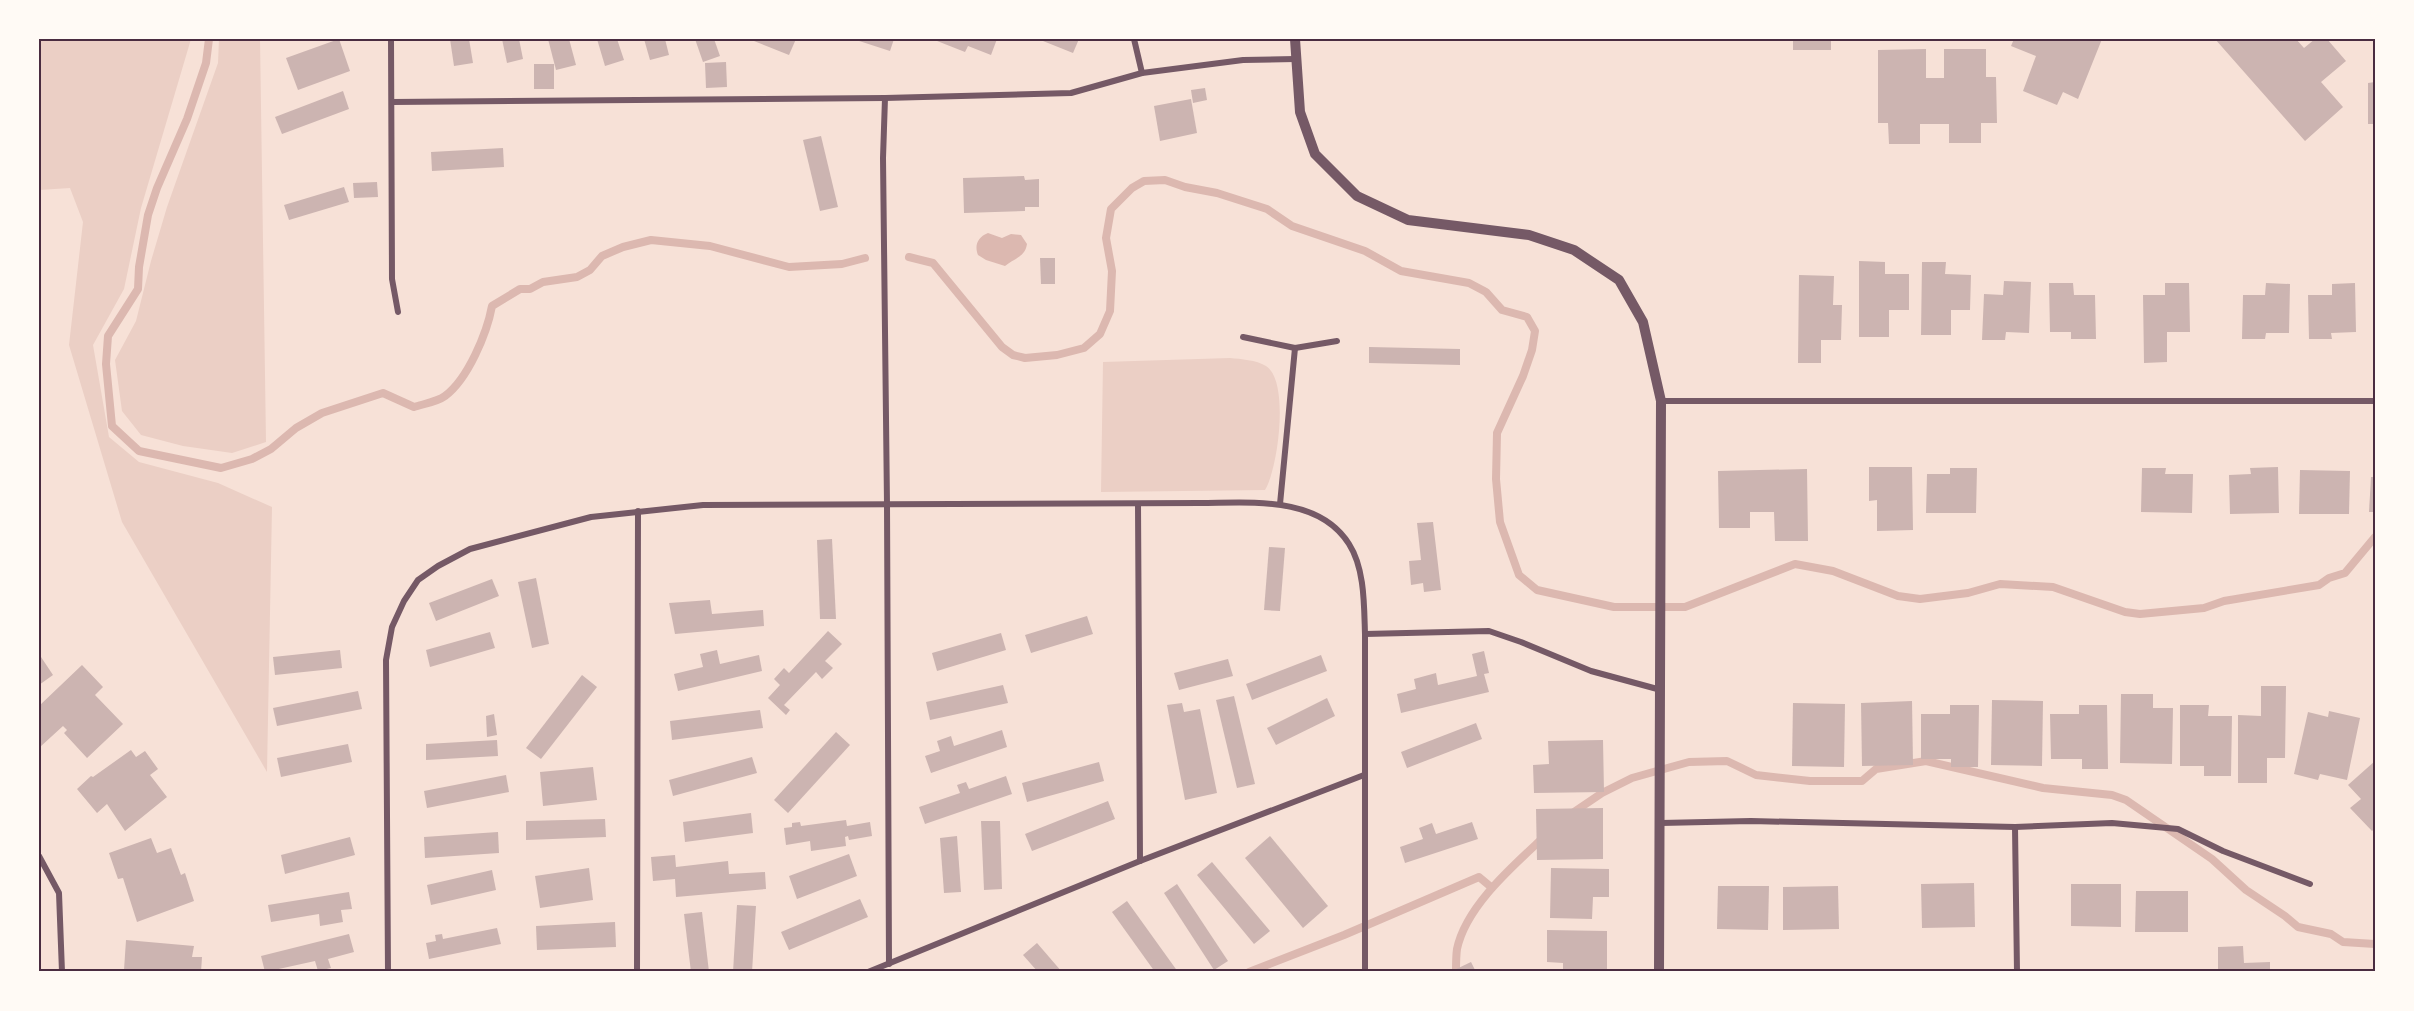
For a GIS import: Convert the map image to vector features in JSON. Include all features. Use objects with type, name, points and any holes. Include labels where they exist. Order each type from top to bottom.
[{"type":"street","points":[[391,39],[392,279],[398,312]]},
{"type":"street","points":[[1134,39],[1142,73]]},
{"type":"street","points":[[1295,39],[1300,112],[1315,154],[1357,196],[1408,220],[1529,235],[1574,250],[1619,280],[1643,322],[1661,401],[1659,972]]},
{"type":"street","points":[[392,102],[885,98],[1071,93],[1142,73],[1244,60],[1295,59]]},
{"type":"street","points":[[885,98],[883,158],[889,964]]},
{"type":"street","points":[[1244,337],[1295,348],[1337,341]]},
{"type":"street","points":[[1280,504],[1295,348]]},
{"type":"street","points":[[1661,401],[2375,401]]},
{"type":"street","points":[[388,972],[386,660],[392,627],[404,600],[418,580],[470,549],[591,517],[704,504],[1280,504],[1321,518],[1338,530],[1350,545],[1357,564],[1363,599],[1365,634],[1365,972]]},
{"type":"street","points":[[1138,504],[1140,861]]},
{"type":"street","points":[[637,972],[638,511]]},
{"type":"street","points":[[1365,634],[1489,632],[1521,642],[1591,671],[1661,690]]},
{"type":"street","points":[[868,972],[1140,861],[1364,775]]},
{"type":"street","points":[[1661,824],[1751,821],[2015,827],[2112,824],[2178,830],[2310,884]]},
{"type":"street","points":[[2015,827],[2017,972]]},
{"type":"street","points":[[39,856],[59,893],[62,972]]},
{"type":"shaded area","points":[[39,39],[191,39],[141,208],[124,289],[93,345],[109,437],[139,462],[218,483],[272,507],[267,772],[122,522],[69,345],[83,222],[70,188],[39,190]]},
{"type":"shaded area","points":[[219,39],[260,39],[266,442],[232,453],[183,446],[141,435],[122,411],[115,360],[136,321],[167,207],[218,63]]},
{"type":"shaded area","points":[[988,233],[1002,238],[1011,234],[1021,235],[1027,244],[1026,248],[1022,255],[1005,266],[986,260],[978,255],[976,248],[979,239]]},
{"type":"shaded area","points":[[1230,358],[1253,361],[1266,366],[1273,375],[1278,389],[1280,406],[1277,445],[1270,479],[1265,490],[1101,492],[1103,362]]},
{"type":"building","points":[[339,39],[350,71],[298,90],[286,58]]},
{"type":"building","points":[[450,39],[469,39],[473,63],[454,66]]},
{"type":"building","points":[[502,39],[519,39],[523,59],[507,63]]},
{"type":"building","points":[[548,39],[569,39],[576,65],[556,70]]},
{"type":"building","points":[[597,39],[617,39],[624,60],[605,66]]},
{"type":"building","points":[[644,39],[665,39],[669,55],[650,60]]},
{"type":"building","points":[[695,39],[714,39],[720,56],[703,62]]},
{"type":"building","points":[[749,39],[796,39],[789,55]]},
{"type":"building","points":[[853,39],[894,39],[890,51]]},
{"type":"building","points":[[932,39],[997,39],[991,55],[968,46],[965,52]]},
{"type":"building","points":[[1038,39],[1079,39],[1073,53]]},
{"type":"building","points":[[1793,39],[1831,39],[1831,50],[1793,50]]},
{"type":"building","points":[[2014,39],[2102,39],[2078,99],[2063,92],[2057,105],[2023,91],[2036,56],[2011,46]]},
{"type":"building","points":[[2215,39],[2296,39],[2304,48],[2315,39],[2327,39],[2346,61],[2321,82],[2343,107],[2305,141]]},
{"type":"building","points":[[1926,49],[1926,78],[1944,78],[1944,49],[1986,49],[1986,77],[1996,77],[1997,123],[1981,123],[1981,143],[1949,143],[1949,124],[1920,124],[1920,144],[1889,144],[1888,123],[1878,123],[1878,50]]},
{"type":"building","points":[[726,62],[727,87],[706,88],[705,63]]},
{"type":"building","points":[[534,64],[554,64],[554,89],[534,89]]},
{"type":"building","points":[[2375,82],[2375,124],[2368,124],[2368,83]]},
{"type":"building","points":[[1205,88],[1207,100],[1193,103],[1191,90]]},
{"type":"building","points":[[343,91],[349,109],[282,134],[275,117]]},
{"type":"building","points":[[1191,99],[1197,133],[1160,141],[1154,106]]},
{"type":"building","points":[[821,136],[838,207],[820,211],[803,140]]},
{"type":"building","points":[[503,148],[504,167],[432,171],[431,152]]},
{"type":"building","points":[[1024,176],[1025,180],[1039,179],[1039,207],[1025,207],[1025,211],[964,213],[963,178]]},
{"type":"building","points":[[377,182],[378,197],[354,198],[353,183]]},
{"type":"building","points":[[344,187],[349,202],[289,220],[284,205]]},
{"type":"building","points":[[1040,258],[1055,258],[1055,284],[1041,284]]},
{"type":"building","points":[[1859,261],[1885,262],[1885,274],[1909,274],[1909,310],[1889,310],[1889,337],[1859,337]]},
{"type":"building","points":[[1922,262],[1946,262],[1945,274],[1971,275],[1970,310],[1951,310],[1951,335],[1921,335]]},
{"type":"building","points":[[1799,275],[1834,276],[1833,305],[1842,305],[1841,340],[1821,340],[1821,363],[1798,363]]},
{"type":"building","points":[[2004,281],[2031,282],[2029,333],[2006,332],[2005,340],[1982,340],[1984,294],[2003,295]]},
{"type":"building","points":[[2049,283],[2073,283],[2074,295],[2095,295],[2096,339],[2071,339],[2071,332],[2050,332]]},
{"type":"building","points":[[2165,283],[2189,283],[2190,332],[2167,332],[2167,362],[2144,363],[2143,295],[2165,295]]},
{"type":"building","points":[[2266,283],[2290,284],[2289,333],[2266,333],[2265,339],[2242,339],[2243,295],[2265,295]]},
{"type":"building","points":[[2355,283],[2356,332],[2331,333],[2332,339],[2309,339],[2308,295],[2332,295],[2332,284]]},
{"type":"building","points":[[1369,347],[1460,349],[1460,365],[1369,363]]},
{"type":"building","points":[[1869,467],[1912,467],[1913,530],[1877,531],[1877,500],[1869,501]]},
{"type":"building","points":[[2278,467],[2279,513],[2230,514],[2229,475],[2251,474],[2250,468]]},
{"type":"building","points":[[1950,468],[1977,468],[1976,513],[1926,513],[1927,474],[1950,474]]},
{"type":"building","points":[[2142,468],[2166,468],[2165,474],[2193,474],[2192,513],[2141,512]]},
{"type":"building","points":[[1807,469],[1808,541],[1775,541],[1774,512],[1750,512],[1750,528],[1719,528],[1718,471]]},
{"type":"building","points":[[2300,470],[2350,471],[2349,514],[2299,514]]},
{"type":"building","points":[[2371,477],[2375,477],[2375,512],[2369,512]]},
{"type":"building","points":[[1433,522],[1441,590],[1424,592],[1423,583],[1411,585],[1409,561],[1421,560],[1417,523]]},
{"type":"building","points":[[832,539],[836,619],[820,619],[817,540]]},
{"type":"building","points":[[1269,547],[1285,548],[1280,611],[1264,610]]},
{"type":"building","points":[[536,578],[549,644],[532,648],[518,582]]},
{"type":"building","points":[[492,579],[499,596],[436,621],[429,603]]},
{"type":"building","points":[[710,600],[712,614],[763,610],[764,626],[675,634],[669,603]]},
{"type":"building","points":[[1087,616],[1093,634],[1031,653],[1025,635]]},
{"type":"building","points":[[828,631],[842,644],[825,661],[833,668],[822,679],[816,672],[784,705],[790,710],[786,715],[768,698],[780,685],[774,679],[784,668],[789,673]]},
{"type":"building","points":[[490,632],[495,648],[430,667],[426,650]]},
{"type":"building","points":[[1001,633],[1006,650],[937,671],[932,653]]},
{"type":"building","points":[[340,650],[342,668],[275,675],[273,657]]},
{"type":"building","points":[[717,650],[720,664],[759,655],[762,671],[678,691],[674,674],[703,667],[700,654]]},
{"type":"building","points":[[1484,651],[1489,673],[1484,674],[1489,692],[1401,713],[1397,694],[1416,689],[1414,679],[1436,673],[1438,685],[1477,676],[1472,654]]},
{"type":"building","points":[[39,654],[53,675],[39,685]]},
{"type":"building","points":[[1321,655],[1327,671],[1252,700],[1246,684]]},
{"type":"building","points":[[1228,659],[1233,676],[1179,690],[1174,673]]},
{"type":"building","points":[[82,665],[103,687],[95,695],[123,724],[87,758],[64,733],[67,730],[63,726],[39,746],[39,706]]},
{"type":"building","points":[[582,675],[597,687],[541,759],[526,748]]},
{"type":"building","points":[[1003,685],[1008,703],[930,720],[926,702]]},
{"type":"building","points":[[2261,686],[2286,686],[2285,758],[2267,758],[2267,783],[2238,783],[2238,715],[2261,716]]},
{"type":"building","points":[[358,691],[362,709],[277,726],[273,708]]},
{"type":"building","points":[[2121,694],[2153,694],[2153,708],[2173,708],[2172,764],[2120,763]]},
{"type":"building","points":[[1234,696],[1255,784],[1237,788],[1216,700]]},
{"type":"building","points":[[1327,698],[1335,716],[1276,745],[1267,728]]},
{"type":"building","points":[[1992,700],[2043,701],[2042,766],[1991,765]]},
{"type":"building","points":[[1912,701],[1913,765],[1862,766],[1861,703]]},
{"type":"building","points":[[1182,703],[1184,712],[1200,709],[1217,793],[1185,800],[1167,705]]},
{"type":"building","points":[[1793,703],[1845,704],[1844,767],[1792,766]]},
{"type":"building","points":[[1950,705],[1979,705],[1978,767],[1951,767],[1951,759],[1921,759],[1921,714],[1950,714]]},
{"type":"building","points":[[2079,705],[2107,705],[2108,769],[2082,769],[2082,759],[2051,759],[2050,714],[2079,714]]},
{"type":"building","points":[[2180,705],[2209,705],[2208,716],[2232,716],[2231,776],[2204,776],[2204,766],[2180,766]]},
{"type":"building","points":[[760,710],[763,728],[672,740],[670,721]]},
{"type":"building","points":[[2329,711],[2360,718],[2347,780],[2320,774],[2318,780],[2294,774],[2308,712],[2328,717]]},
{"type":"building","points":[[494,714],[497,735],[487,737],[486,716]]},
{"type":"building","points":[[1476,723],[1482,739],[1407,768],[1401,752]]},
{"type":"building","points":[[1002,730],[1007,747],[931,773],[925,756],[940,751],[937,741],[951,736],[954,746]]},
{"type":"building","points":[[836,732],[850,745],[788,813],[774,800]]},
{"type":"building","points":[[497,740],[498,756],[426,760],[426,744]]},
{"type":"building","points":[[1603,740],[1604,792],[1534,793],[1533,765],[1549,764],[1548,741]]},
{"type":"building","points":[[348,744],[352,762],[281,777],[277,758]]},
{"type":"building","points":[[131,750],[136,757],[145,751],[158,769],[150,775],[167,797],[125,831],[107,804],[97,813],[77,789],[91,776],[93,777]]},
{"type":"building","points":[[752,757],[757,773],[673,796],[669,780]]},
{"type":"building","points":[[2375,761],[2375,828],[2372,831],[2350,808],[2361,799],[2348,785]]},
{"type":"building","points":[[1099,762],[1104,781],[1027,802],[1022,783]]},
{"type":"building","points":[[593,767],[597,800],[543,806],[540,772]]},
{"type":"building","points":[[506,775],[509,792],[427,808],[424,791]]},
{"type":"building","points":[[1006,776],[1012,794],[925,824],[919,807],[960,793],[957,785],[966,782],[969,789]]},
{"type":"building","points":[[1108,801],[1115,819],[1032,851],[1025,834]]},
{"type":"building","points":[[1603,808],[1603,859],[1537,860],[1536,809]]},
{"type":"building","points":[[751,813],[753,833],[685,842],[683,822]]},
{"type":"building","points":[[605,819],[606,837],[526,840],[526,821]]},
{"type":"building","points":[[846,820],[847,826],[870,822],[872,836],[849,840],[848,836],[845,837],[846,846],[811,851],[810,841],[786,845],[784,828],[792,827],[792,823],[800,822],[801,826]]},
{"type":"building","points":[[981,821],[1000,821],[1002,889],[984,890]]},
{"type":"building","points":[[1472,822],[1478,839],[1405,863],[1400,847],[1423,839],[1419,828],[1432,823],[1436,834]]},
{"type":"building","points":[[498,832],[499,853],[425,858],[424,837]]},
{"type":"building","points":[[957,836],[961,892],[944,893],[940,838]]},
{"type":"building","points":[[1270,836],[1328,906],[1303,928],[1245,858]]},
{"type":"building","points":[[350,837],[355,855],[285,874],[281,855]]},
{"type":"building","points":[[151,838],[157,853],[171,848],[181,875],[185,873],[194,901],[137,922],[123,878],[118,879],[109,853]]},
{"type":"building","points":[[849,854],[857,876],[797,899],[789,876]]},
{"type":"building","points":[[675,855],[676,867],[728,861],[729,874],[765,872],[766,889],[676,897],[675,879],[653,881],[651,857]]},
{"type":"building","points":[[1212,862],[1270,931],[1254,944],[1197,875]]},
{"type":"building","points":[[589,868],[593,900],[540,908],[535,876]]},
{"type":"building","points":[[1551,868],[1609,869],[1609,897],[1593,897],[1592,919],[1550,918]]},
{"type":"building","points":[[492,870],[496,890],[431,905],[427,885]]},
{"type":"building","points":[[1974,883],[1975,927],[1922,928],[1921,884]]},
{"type":"building","points":[[1177,884],[1228,961],[1214,970],[1164,893]]},
{"type":"building","points":[[2071,884],[2121,884],[2121,927],[2071,926]]},
{"type":"building","points":[[1718,886],[1769,886],[1768,930],[1717,929]]},
{"type":"building","points":[[1838,886],[1839,929],[1783,930],[1783,887]]},
{"type":"building","points":[[2136,891],[2188,891],[2188,932],[2135,932]]},
{"type":"building","points":[[349,892],[352,909],[341,910],[343,922],[320,926],[319,914],[271,922],[268,905]]},
{"type":"building","points":[[860,899],[868,917],[789,950],[781,932]]},
{"type":"building","points":[[1127,901],[1178,972],[1155,972],[1112,912]]},
{"type":"building","points":[[737,905],[756,906],[752,972],[733,972]]},
{"type":"building","points":[[702,912],[709,972],[691,972],[684,914]]},
{"type":"building","points":[[615,922],[616,947],[537,950],[536,926]]},
{"type":"building","points":[[497,928],[501,944],[429,959],[426,943],[436,941],[435,935],[442,934],[443,939]]},
{"type":"building","points":[[1547,930],[1607,931],[1607,972],[1563,972],[1563,963],[1547,962]]},
{"type":"building","points":[[349,934],[354,952],[328,959],[331,968],[318,971],[315,961],[265,972],[261,956]]},
{"type":"building","points":[[126,940],[194,946],[192,957],[202,957],[201,972],[124,970]]},
{"type":"building","points":[[1037,943],[1062,972],[1038,972],[1023,955]]},
{"type":"building","points":[[2243,946],[2244,963],[2270,962],[2270,972],[2218,972],[2218,947]]},
{"type":"building","points":[[1471,962],[1476,972],[1450,972]]},
{"type":"waterway","points":[[209,39],[206,63],[187,119],[157,188],[148,215],[139,267],[138,289],[108,336],[106,364],[112,426],[139,451],[221,468],[252,459],[271,449],[296,428],[322,413],[383,393],[414,407],[438,400],[453,388],[469,367],[486,329],[492,306],[520,289],[530,289],[543,282],[577,277],[590,270],[602,256],[623,247],[651,240],[710,246],[789,267],[842,264],[865,258]]},
{"type":"waterway","points":[[909,257],[933,263],[1002,347],[1013,355],[1025,358],[1057,355],[1084,348],[1100,334],[1110,311],[1112,271],[1106,238],[1111,209],[1132,188],[1144,181],[1165,180],[1185,187],[1217,193],[1267,209],[1292,226],[1365,251],[1401,271],[1469,283],[1486,292],[1502,310],[1527,317],[1535,331],[1532,350],[1523,376],[1497,433],[1496,479],[1500,522],[1519,575],[1537,590],[1614,607],[1685,607],[1795,564],[1833,571],[1898,596],[1920,599],[1968,593],[2000,584],[2053,587],[2125,612],[2140,614],[2204,608],[2224,601],[2319,585],[2329,578],[2345,573],[2375,537]]},
{"type":"waterway","points":[[1571,814],[1602,793],[1632,778],[1689,762],[1727,761],[1756,775],[1810,781],[1862,781],[1876,769],[1926,761],[2043,788],[2112,795],[2126,800],[2212,859],[2246,890],[2298,927],[2331,934],[2343,942],[2375,944]]},
{"type":"waterway","points":[[1456,972],[1457,949],[1470,917],[1492,888],[1544,837]]},
{"type":"waterway","points":[[1249,972],[1344,935],[1479,877],[1491,887]]}]
